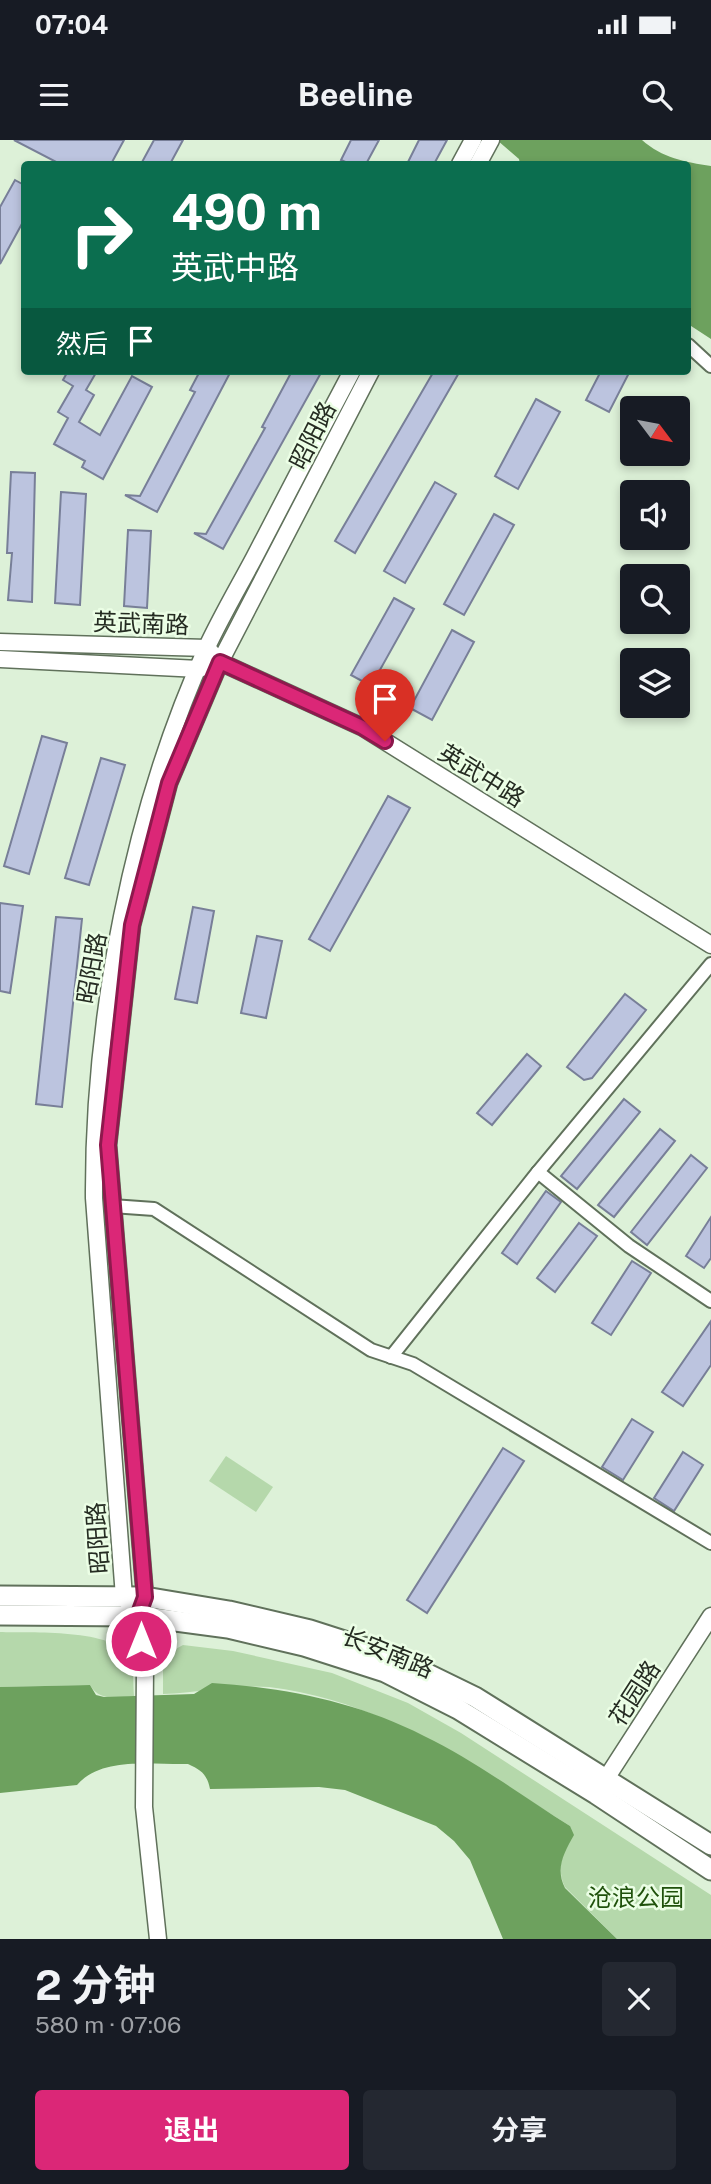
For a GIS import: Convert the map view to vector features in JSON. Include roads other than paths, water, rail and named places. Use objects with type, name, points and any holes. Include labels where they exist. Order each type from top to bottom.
[{"type":"main road","points":[[462,161],[473,140]]},
{"type":"main road","points":[[480,161],[491,140]]},
{"type":"main road","name":"昭阳路","points":[[138,1616],[124,1597],[94,1198],[93,1139],[102,1041],[122,921],[157,776],[198,669],[350,375]]},
{"type":"main road","name":"昭阳路","points":[[138,1616],[145,1597],[108,1145],[132,925],[169,783],[220,662],[369,375]]},
{"type":"main road","name":"英武南路","points":[[0,642],[207,648],[220,662],[198,669],[0,659]]},
{"type":"main road","name":"英武中路","points":[[220,662],[362,727],[711,945]]},
{"type":"main road","name":"长安南路","points":[[0,1596],[38,1606],[228,1628],[304,1646],[385,1672],[711,1845]]},
{"type":"main road","name":"长安南路","points":[[0,1615],[38,1606],[145,1597],[229,1611],[310,1630],[391,1656],[475,1697],[601,1786],[711,1870]]},
{"type":"main road","points":[[138,1616],[145,1665],[144,1807],[158,1939]]},
{"type":"main road","name":"花园路","points":[[601,1786],[711,1616]]},
{"type":"street","points":[[691,348],[711,366]]},
{"type":"street","points":[[391,1357],[538,1172],[711,964]]},
{"type":"street","points":[[538,1172],[629,1246],[711,1301]]},
{"type":"street","points":[[112,1206],[154,1209],[370,1350],[412,1364],[711,1543]]},
{"type":"park label","name":"沧浪公园","points":[[636,1897]]}]
